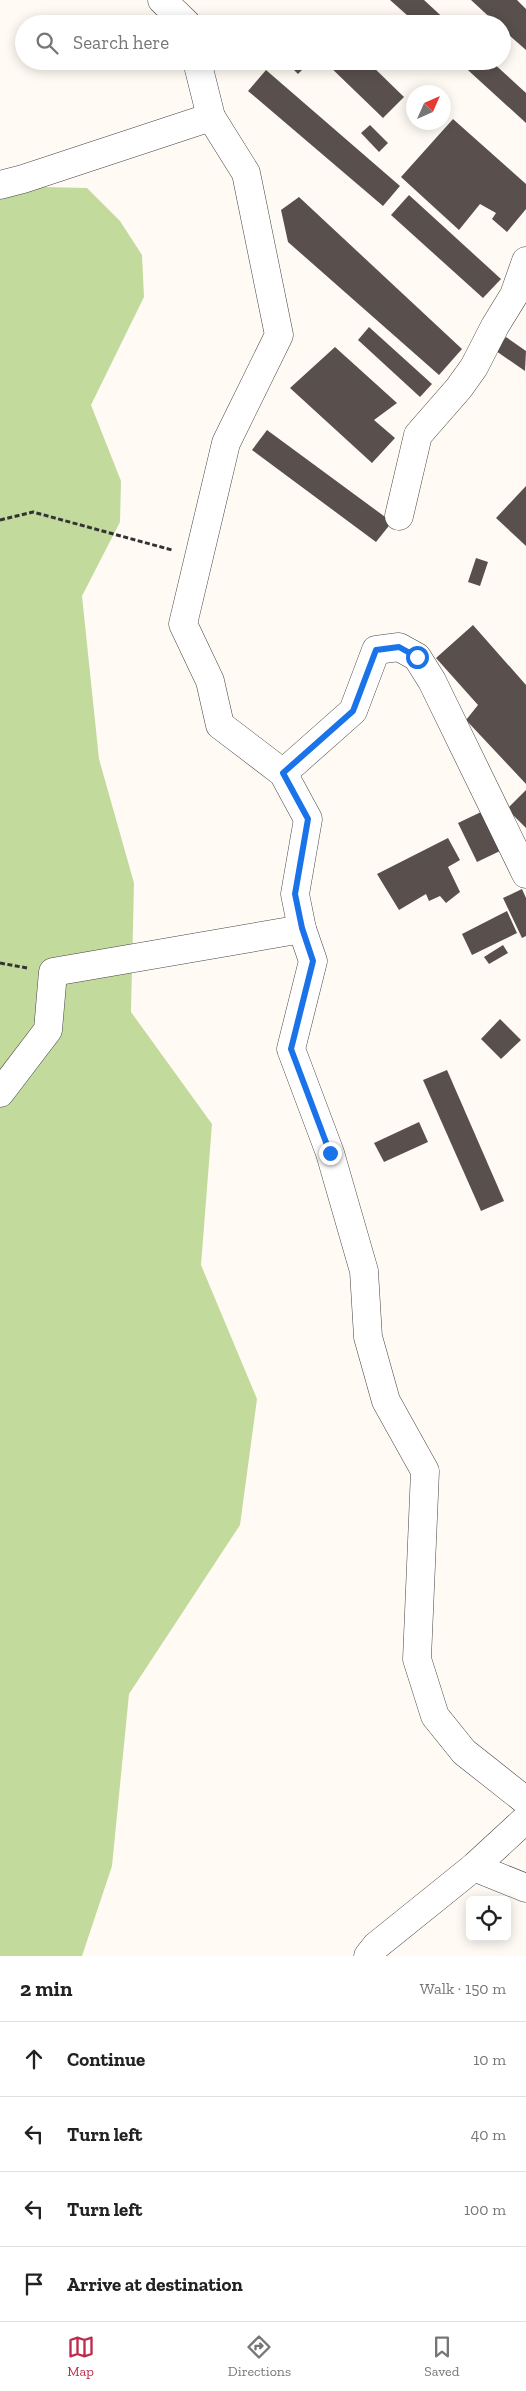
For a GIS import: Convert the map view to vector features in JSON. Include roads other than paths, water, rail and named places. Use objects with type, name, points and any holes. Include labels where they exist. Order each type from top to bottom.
[{"type":"street","points":[[162,0],[178,15]]},
{"type":"street","points":[[199,70],[211,117],[246,173],[279,335],[226,443],[183,624],[210,681],[220,726],[283,773],[308,819],[295,894],[302,928],[313,961],[291,1049],[330,1153],[364,1271],[368,1338],[386,1401],[425,1471],[417,1658],[436,1716],[464,1752],[526,1801]]},
{"type":"street","points":[[0,185],[211,117]]},
{"type":"street","points":[[398,516],[418,435],[459,388],[474,367],[495,326],[514,295],[526,261]]},
{"type":"street","points":[[283,773],[353,711],[376,650],[399,647],[417,657],[432,681],[526,874]]},
{"type":"street","points":[[0,1093],[48,1030],[53,972],[302,928]]},
{"type":"street","points":[[368,1956],[376,1946],[474,1867],[526,1819]]},
{"type":"street","points":[[474,1867],[526,1888]]}]
